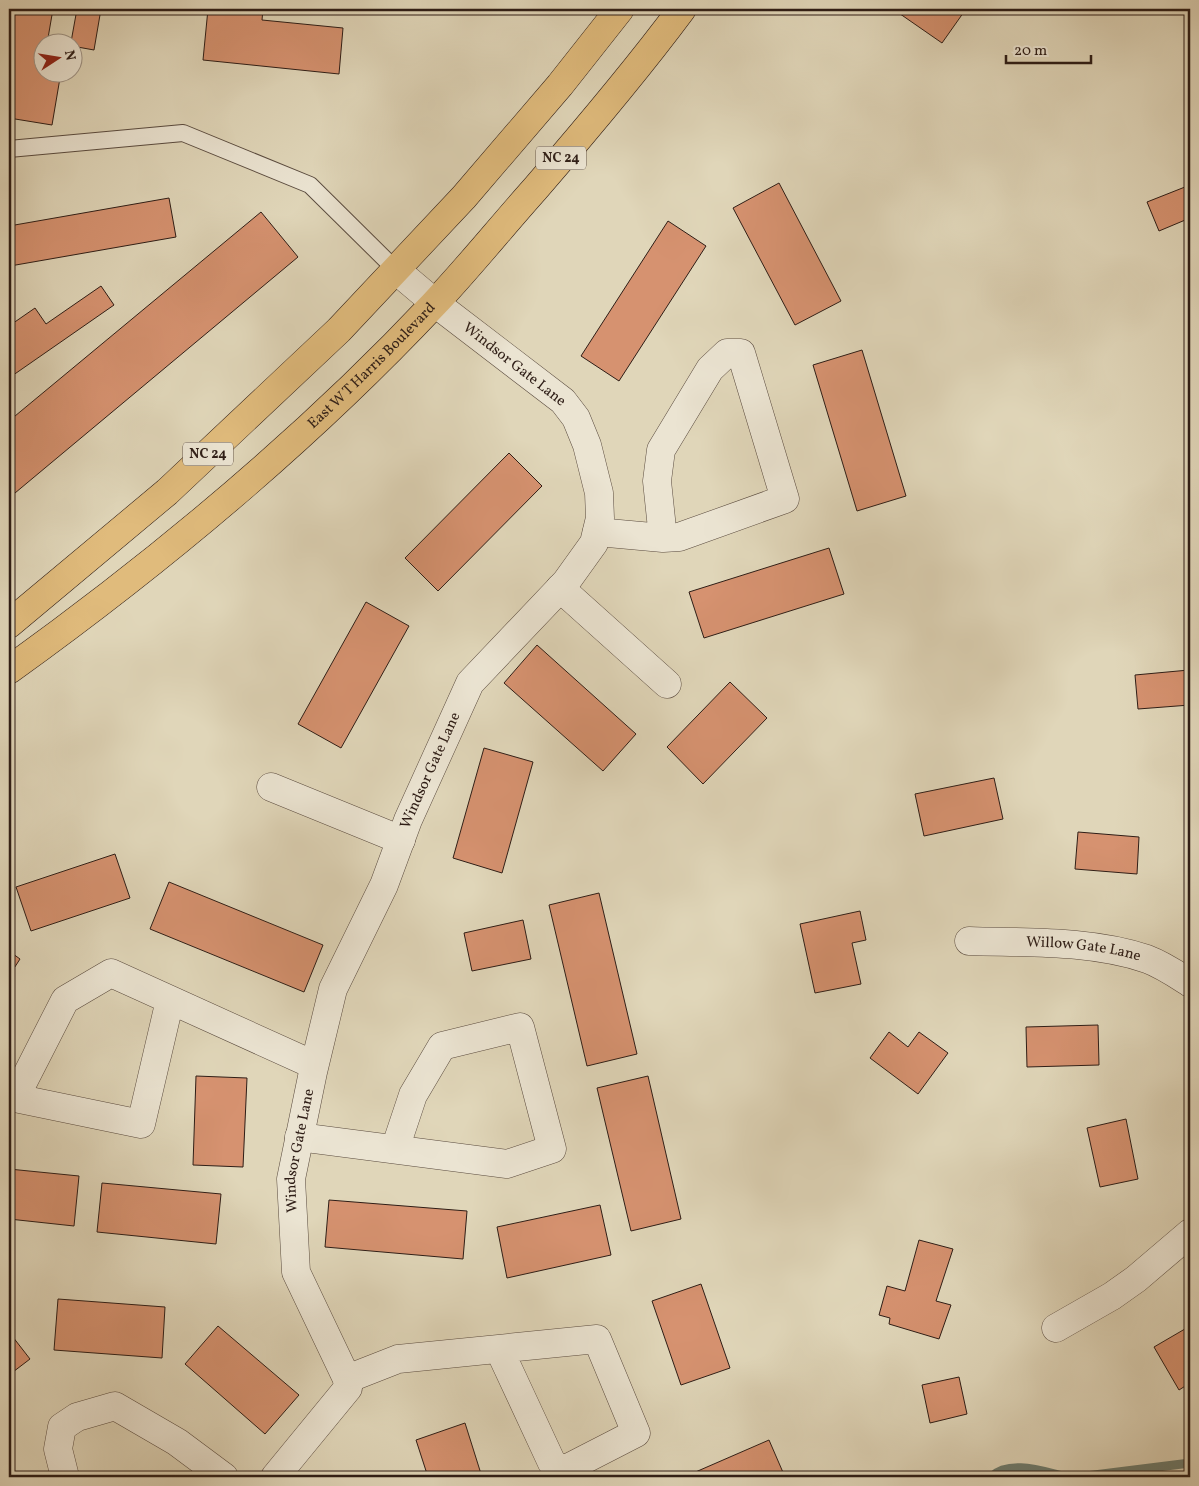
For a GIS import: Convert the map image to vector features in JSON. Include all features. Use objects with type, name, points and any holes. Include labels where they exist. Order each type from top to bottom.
[{"type":"main road","name":"NC 24","points":[[9,624],[167,492],[339,330],[397,271],[512,142],[620,9]]},
{"type":"main road","name":"East W T Harris Boulevard","points":[[9,670],[114,591],[197,524],[282,451],[384,355],[434,303],[585,131],[644,60],[682,9]]},
{"type":"street","name":"Windsor Gate Lane","points":[[347,1379],[296,1272],[290,1179],[314,1065],[333,989],[384,885],[401,840],[470,683],[560,588],[594,543],[600,518],[599,493],[586,446],[576,418],[563,402],[545,386],[434,303],[397,271]]},
{"type":"street","points":[[597,532],[663,538],[679,537],[786,499],[741,352],[727,353],[710,370],[662,450],[658,480],[663,538]]},
{"type":"street","points":[[560,588],[668,684]]},
{"type":"street","points":[[271,787],[401,840]]},
{"type":"street","name":"Willow Gate Lane","points":[[968,941],[1108,949],[1146,959],[1165,967],[1190,983]]},
{"type":"street","points":[[170,1000],[141,1124],[14,1098],[65,1000],[111,973],[314,1065]]},
{"type":"street","points":[[299,1137],[507,1164],[552,1149],[520,1027],[442,1046],[413,1095],[396,1149]]},
{"type":"street","points":[[1056,1328],[1112,1296],[1190,1233]]},
{"type":"street","points":[[275,1477],[348,1388],[347,1379],[398,1359],[596,1339],[636,1433],[564,1470],[552,1463],[499,1349]]},
{"type":"street","points":[[65,1477],[58,1449],[62,1427],[77,1417],[115,1406],[177,1442],[224,1477]]},
{"type":"lane","points":[[9,149],[183,132],[310,185],[397,271]]},
{"type":"building","points":[[9,9],[53,9],[49,32],[32,32],[32,82],[59,82],[52,125],[9,118]]},
{"type":"building","points":[[77,9],[101,9],[94,50],[82,48],[82,32],[73,32]]},
{"type":"building","points":[[208,9],[263,9],[262,20],[343,28],[339,74],[203,60]]},
{"type":"building","points":[[893,9],[966,9],[942,43]]},
{"type":"building","points":[[779,183],[841,301],[795,325],[733,208]]},
{"type":"building","points":[[1190,185],[1190,218],[1159,231],[1147,202]]},
{"type":"building","points":[[169,198],[176,237],[10,266],[9,226]]},
{"type":"building","points":[[261,212],[298,257],[9,498],[9,421]]},
{"type":"building","points":[[668,221],[706,246],[619,381],[581,356]]},
{"type":"building","points":[[101,286],[114,305],[9,378],[9,326],[35,308],[46,324]]},
{"type":"building","points":[[862,350],[906,496],[857,511],[813,365]]},
{"type":"building","points":[[509,453],[542,486],[438,591],[405,558]]},
{"type":"building","points":[[829,548],[844,594],[704,638],[689,592]]},
{"type":"building","points":[[366,602],[409,626],[341,748],[298,724]]},
{"type":"building","points":[[537,645],[636,734],[603,771],[504,683]]},
{"type":"building","points":[[1189,670],[1190,705],[1138,709],[1135,675]]},
{"type":"building","points":[[730,682],[767,718],[703,784],[667,747]]},
{"type":"building","points":[[484,748],[533,762],[502,873],[453,858]]},
{"type":"building","points":[[994,778],[1003,819],[924,836],[915,794]]},
{"type":"building","points":[[1078,832],[1139,837],[1137,874],[1075,869]]},
{"type":"building","points":[[115,854],[130,898],[31,931],[16,887]]},
{"type":"building","points":[[169,882],[323,945],[304,992],[150,929]]},
{"type":"building","points":[[599,893],[637,1054],[587,1066],[549,905]]},
{"type":"building","points":[[860,911],[866,940],[852,943],[861,984],[815,993],[800,924]]},
{"type":"building","points":[[523,920],[531,959],[472,971],[464,933]]},
{"type":"building","points":[[9,951],[20,959],[9,976]]},
{"type":"building","points":[[1098,1025],[1099,1065],[1027,1067],[1026,1027]]},
{"type":"building","points":[[889,1032],[908,1047],[919,1032],[948,1053],[918,1094],[870,1058]]},
{"type":"building","points":[[196,1076],[247,1078],[243,1167],[193,1165]]},
{"type":"building","points":[[648,1076],[681,1219],[631,1231],[597,1088]]},
{"type":"building","points":[[1126,1119],[1138,1179],[1100,1187],[1087,1128]]},
{"type":"building","points":[[9,1169],[79,1176],[74,1226],[9,1219]]},
{"type":"building","points":[[102,1183],[221,1194],[216,1244],[97,1232]]},
{"type":"building","points":[[329,1200],[467,1211],[463,1259],[325,1247]]},
{"type":"building","points":[[600,1205],[611,1255],[507,1278],[497,1227]]},
{"type":"building","points":[[919,1240],[953,1249],[936,1301],[951,1305],[939,1339],[889,1324],[890,1318],[879,1315],[887,1286],[905,1291]]},
{"type":"building","points":[[701,1284],[730,1368],[681,1385],[652,1301]]},
{"type":"building","points":[[58,1299],[165,1307],[162,1358],[54,1350]]},
{"type":"building","points":[[218,1326],[299,1395],[265,1434],[185,1364]]},
{"type":"building","points":[[1190,1326],[1190,1383],[1179,1390],[1154,1347]]},
{"type":"building","points":[[9,1332],[30,1359],[9,1375]]},
{"type":"building","points":[[959,1377],[967,1414],[930,1423],[922,1385]]},
{"type":"building","points":[[465,1423],[482,1477],[428,1477],[416,1440]]},
{"type":"building","points":[[769,1440],[785,1477],[684,1477]]},
{"type":"building","points":[[358,1472],[365,1477],[353,1477]]},
{"type":"waterway","points":[[1078,1477],[1190,1463]]},
{"type":"waterway","points":[[991,1477],[999,1472],[1017,1468],[1028,1468],[1067,1477]]}]
